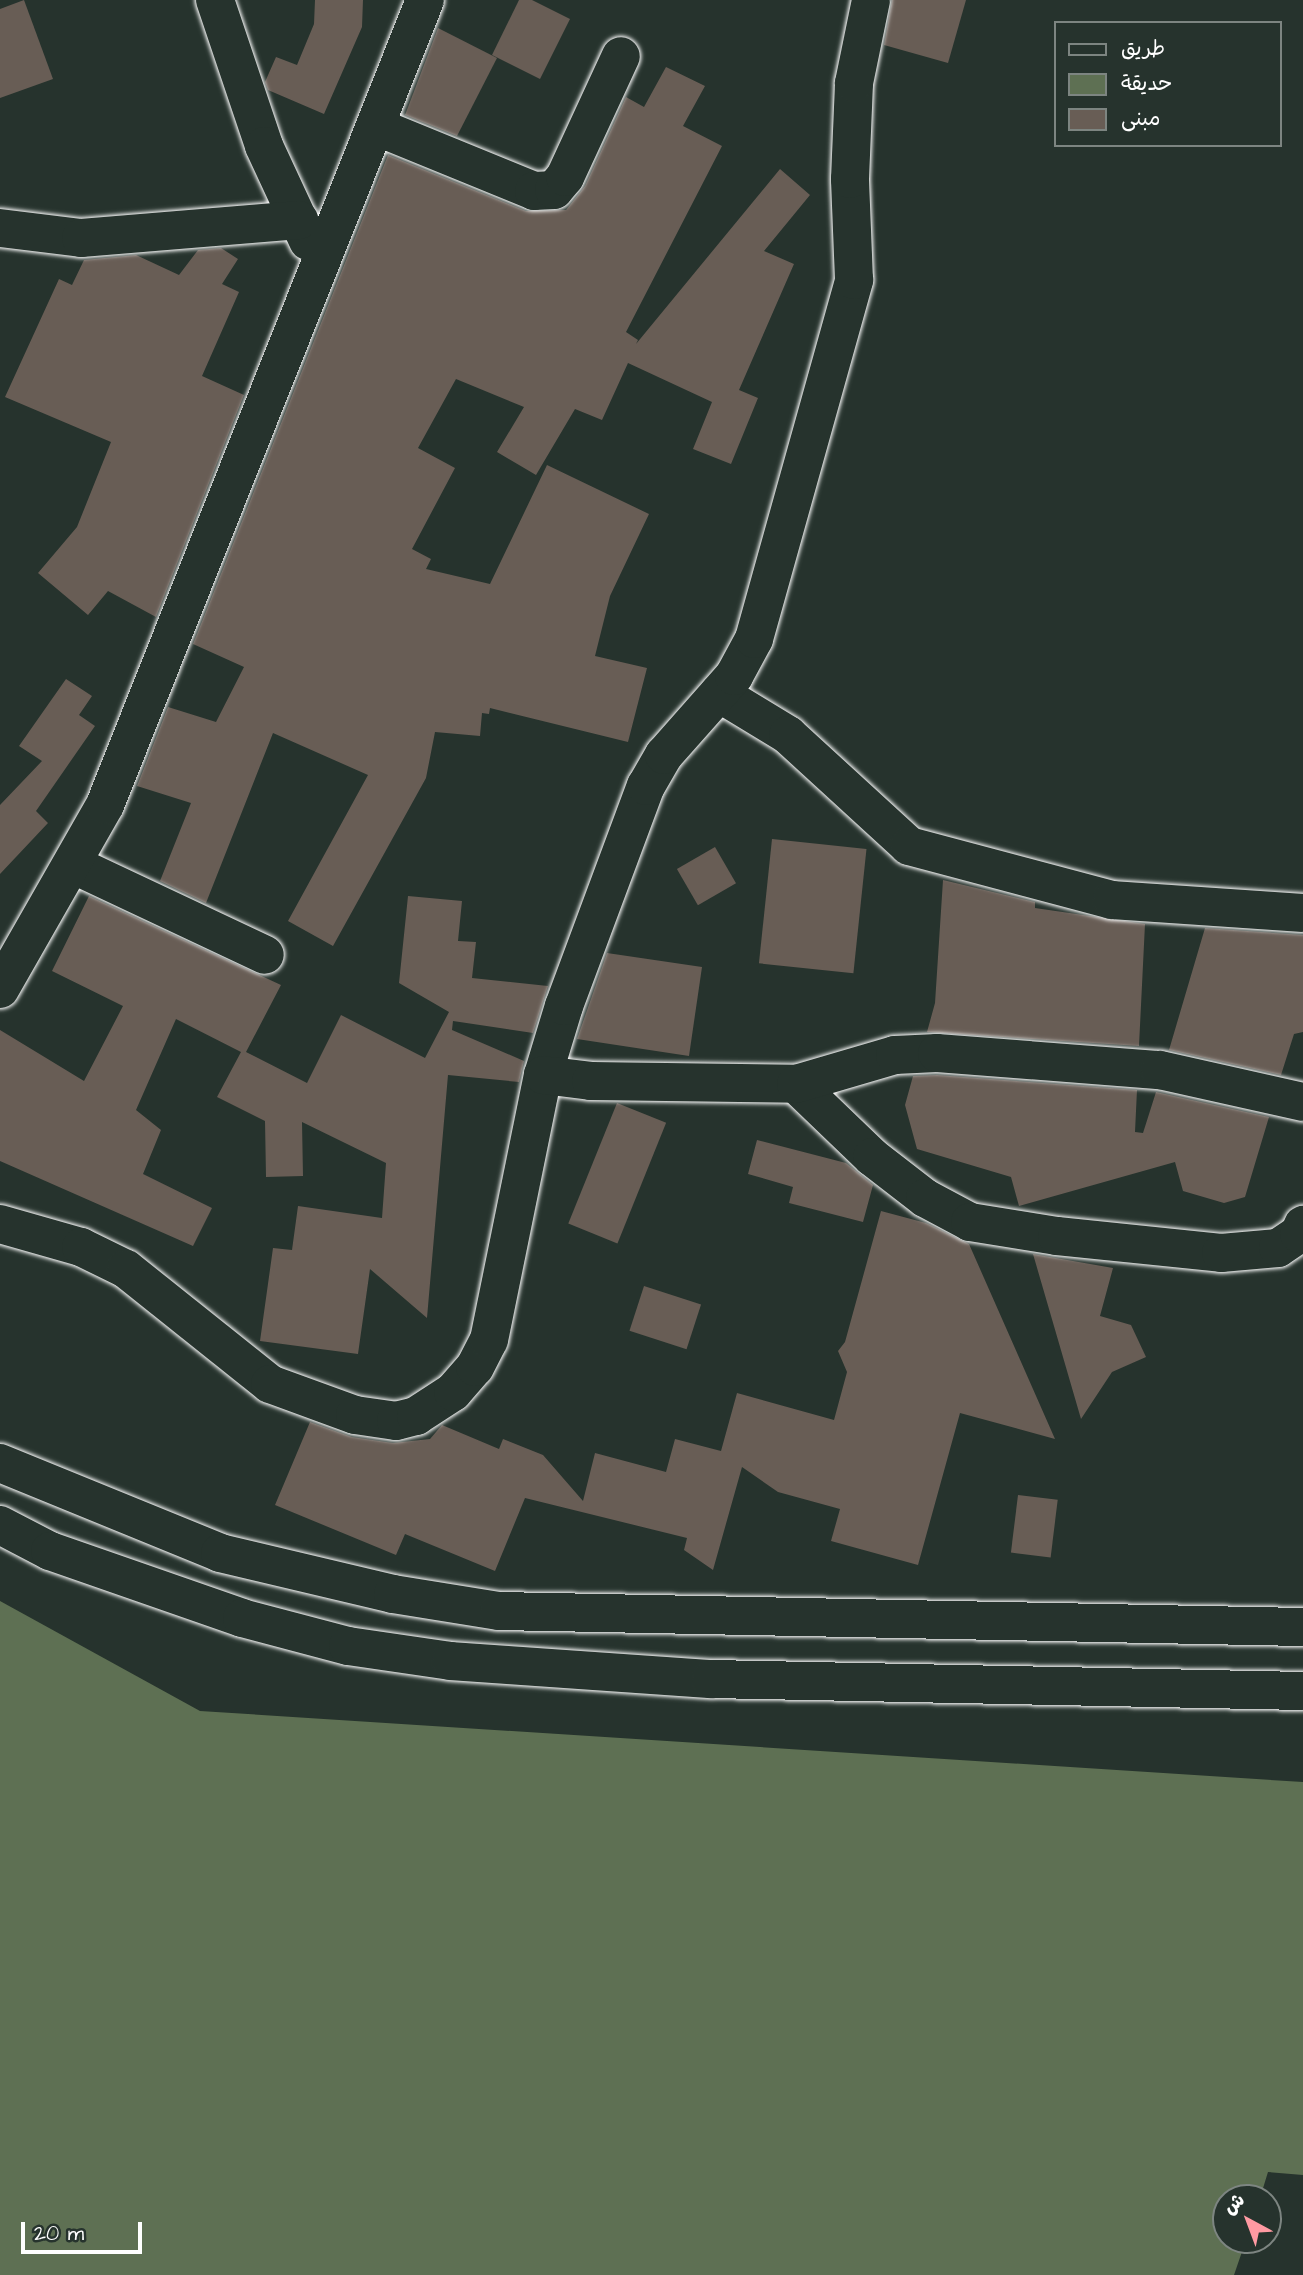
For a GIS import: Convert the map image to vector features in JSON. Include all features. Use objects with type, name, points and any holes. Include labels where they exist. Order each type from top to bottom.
[{"type":"street","points":[[215,0],[264,146],[319,265]]},
{"type":"street","points":[[0,988],[105,805],[425,0]]},
{"type":"street","points":[[0,1224],[81,1247],[126,1269],[270,1384],[369,1419],[396,1421],[416,1416],[453,1392],[475,1367],[489,1340],[543,1075],[564,1006],[646,786],[664,755],[719,693],[754,639],[854,280],[850,179],[854,82],[871,0]]},
{"type":"street","points":[[375,126],[534,191],[554,190],[565,177],[621,56]]},
{"type":"street","points":[[0,228],[81,238],[299,220]]},
{"type":"street","points":[[719,693],[788,735],[909,846],[1112,900],[1303,913]]},
{"type":"street","points":[[72,864],[265,955]]},
{"type":"street","points":[[543,1075],[591,1082],[796,1084],[883,1057],[937,1053],[1160,1070],[1303,1102]]},
{"type":"street","points":[[796,1084],[872,1157],[925,1198],[970,1222],[1057,1236],[1221,1252],[1278,1248],[1299,1234],[1303,1225]]},
{"type":"street","points":[[0,1463],[220,1553],[393,1594],[499,1611],[1303,1627]]},
{"type":"street","points":[[0,1525],[50,1550],[242,1618],[348,1646],[451,1661],[711,1679],[1303,1691]]},
{"type":"green space","points":[[0,1601],[200,1711],[1303,1782],[1303,2175],[1268,2172],[1264,2184],[1212,2184],[1212,2254],[1241,2254],[1234,2275],[0,2275]]},
{"type":"building","points":[[24,0],[53,79],[0,98],[0,9]]},
{"type":"building","points":[[315,0],[363,0],[362,27],[324,114],[268,90],[265,82],[276,57],[297,65],[314,24]]},
{"type":"building","points":[[519,0],[532,0],[570,19],[540,79],[492,55]]},
{"type":"building","points":[[892,0],[966,0],[948,63],[884,45]]},
{"type":"building","points":[[438,28],[497,58],[457,136],[405,115]]},
{"type":"building","points":[[666,67],[705,86],[683,126],[722,146],[626,332],[638,340],[636,344],[780,169],[810,195],[764,251],[794,264],[739,390],[758,398],[731,464],[693,449],[712,402],[628,363],[602,420],[575,409],[536,475],[497,452],[524,407],[456,379],[418,448],[455,468],[412,549],[431,559],[426,569],[490,584],[547,465],[649,514],[610,596],[595,656],[647,668],[628,742],[490,708],[489,714],[482,713],[480,736],[435,732],[426,778],[333,946],[288,921],[368,775],[273,733],[206,903],[160,881],[191,803],[137,786],[168,707],[216,722],[244,667],[193,644],[388,155],[526,211],[566,210],[585,186],[626,97],[644,107]]},
{"type":"building","points":[[221,248],[238,259],[222,284],[239,292],[202,376],[244,395],[156,617],[108,591],[88,615],[38,573],[77,527],[111,442],[5,397],[59,279],[72,285],[84,260],[136,255],[179,275],[198,250]]},
{"type":"building","points":[[66,679],[92,696],[79,715],[95,726],[36,811],[48,823],[0,874],[0,805],[42,761],[19,746]]},
{"type":"building","points":[[772,839],[866,849],[853,973],[759,963]]},
{"type":"building","points":[[715,847],[736,883],[698,905],[677,869]]},
{"type":"building","points":[[943,880],[1035,902],[1035,908],[1145,924],[1139,1046],[927,1032],[935,1003]]},
{"type":"building","points":[[89,896],[281,985],[246,1052],[307,1083],[341,1015],[425,1058],[449,1012],[399,983],[408,896],[462,901],[458,941],[476,942],[472,978],[548,986],[533,1033],[453,1021],[452,1030],[524,1061],[519,1082],[448,1075],[427,1318],[370,1269],[358,1354],[260,1341],[273,1248],[292,1250],[298,1206],[382,1218],[386,1163],[302,1122],[303,1176],[266,1177],[265,1121],[217,1097],[241,1052],[176,1019],[136,1110],[161,1130],[143,1174],[212,1208],[193,1246],[0,1161],[0,1030],[84,1081],[123,1006],[52,971]]},
{"type":"building","points":[[1205,928],[1303,935],[1303,1032],[1294,1034],[1281,1075],[1169,1050]]},
{"type":"building","points":[[607,953],[702,967],[689,1056],[577,1039]]},
{"type":"building","points":[[937,1075],[1137,1090],[1135,1132],[1143,1133],[1156,1092],[1269,1117],[1245,1197],[1224,1203],[1183,1191],[1175,1162],[1019,1206],[1011,1177],[917,1149],[905,1105],[913,1076]]},
{"type":"building","points":[[617,1103],[666,1123],[617,1243],[568,1224]]},
{"type":"building","points":[[757,1140],[846,1163],[873,1185],[863,1222],[789,1203],[793,1187],[748,1174]]},
{"type":"building","points":[[881,1211],[926,1223],[969,1244],[1055,1439],[960,1413],[918,1565],[831,1541],[840,1509],[778,1492],[742,1467],[713,1570],[684,1550],[687,1538],[525,1498],[495,1571],[405,1534],[396,1555],[275,1505],[310,1422],[352,1437],[393,1443],[430,1439],[442,1425],[499,1449],[503,1439],[543,1455],[583,1501],[595,1453],[666,1472],[675,1439],[721,1451],[737,1393],[834,1420],[847,1372],[838,1351],[845,1342]]},
{"type":"building","points":[[1033,1254],[1113,1268],[1100,1316],[1131,1325],[1146,1357],[1112,1372],[1081,1419]]},
{"type":"building","points":[[644,1286],[701,1305],[687,1349],[629,1331]]},
{"type":"building","points":[[1018,1495],[1058,1500],[1051,1557],[1011,1553]]}]
